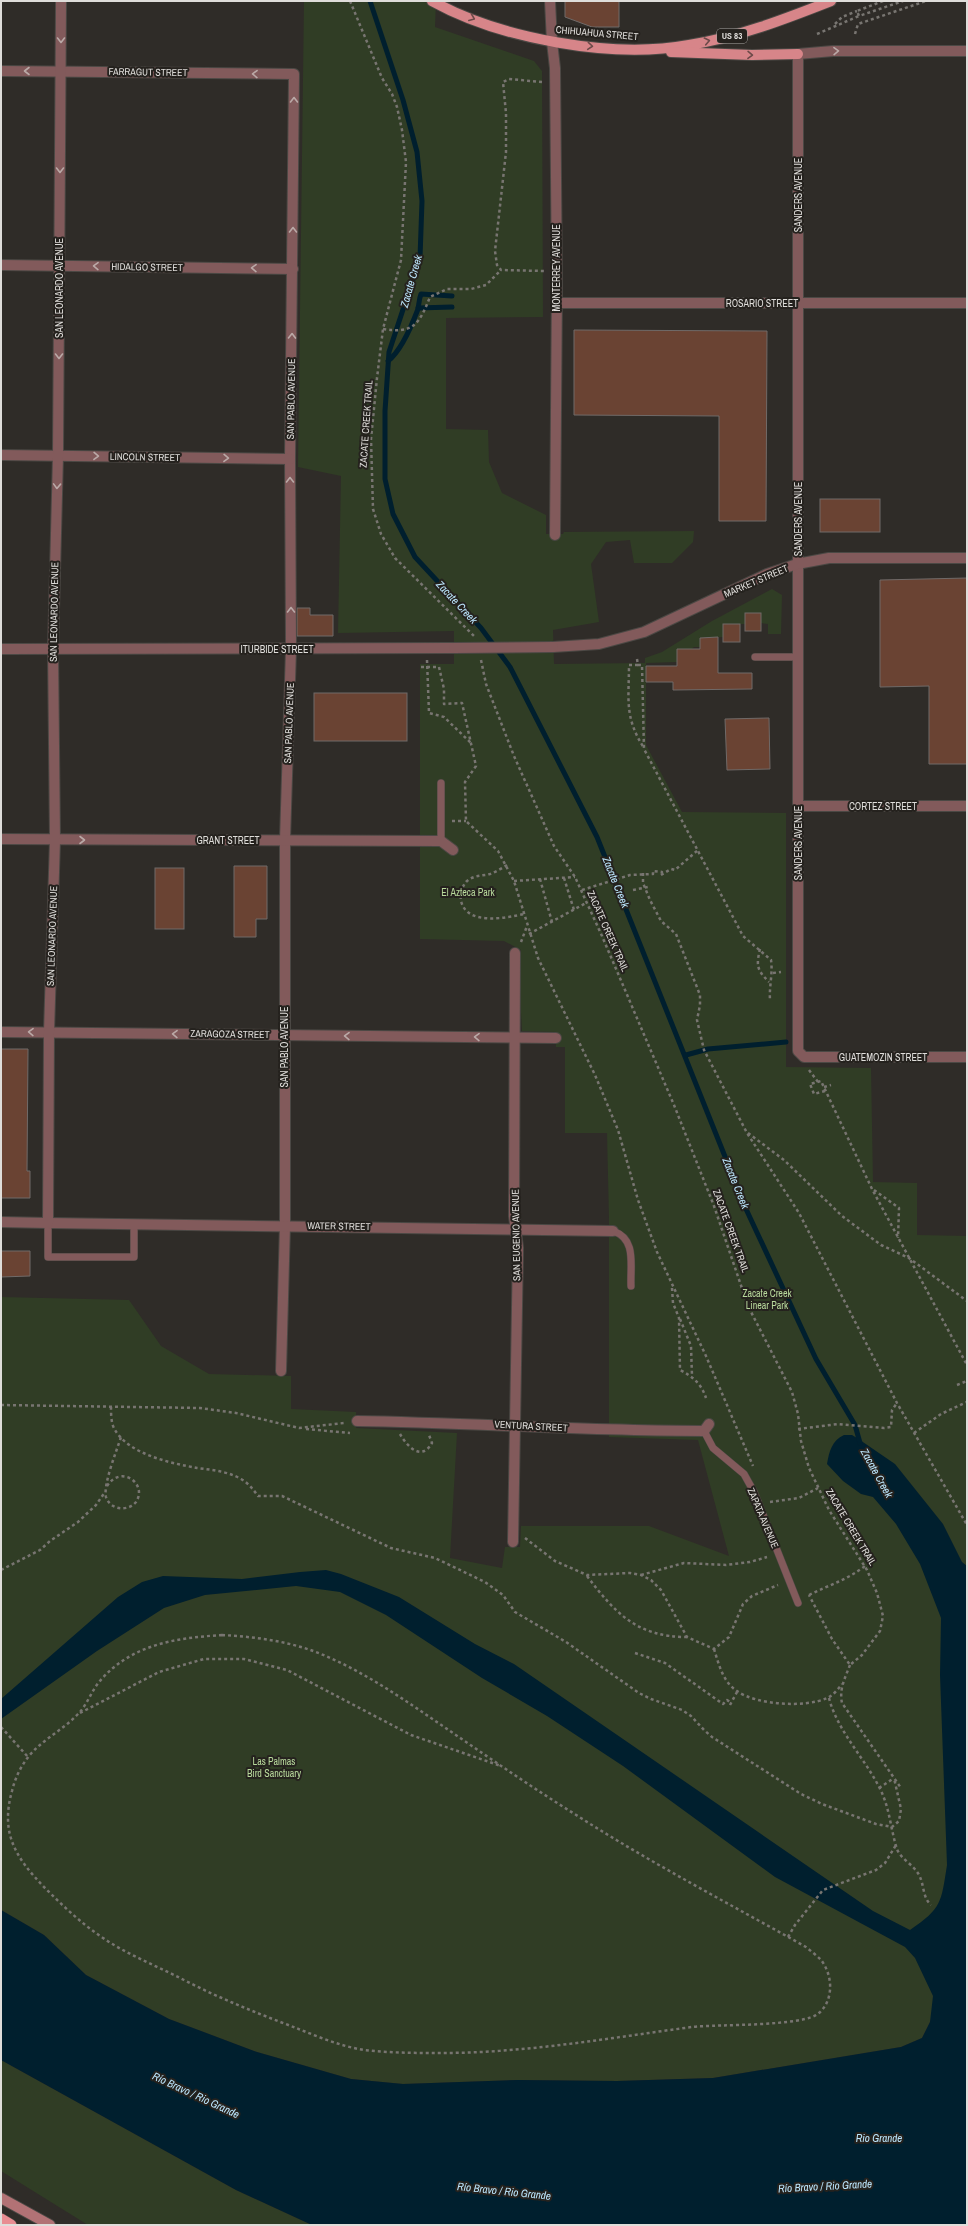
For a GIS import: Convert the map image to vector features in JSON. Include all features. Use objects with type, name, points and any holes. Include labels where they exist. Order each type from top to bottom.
[{"type":"highway","points":[[1,2219],[11,2225]]},
{"type":"main road","name":"CHIHUAHUA STREET","points":[[434,2],[502,29],[552,42],[627,50],[688,46],[726,38],[777,22],[831,1]]},
{"type":"main road","points":[[627,50],[752,55],[798,54]]},
{"type":"main road","points":[[1,2198],[50,2225]]},
{"type":"street","name":"SAN LEONARDO AVENUE","points":[[48,1223],[50,1032],[55,840],[53,649],[58,456],[61,1]]},
{"type":"street","name":"MONTERREY AVENUE","points":[[550,1],[555,68],[557,304],[555,535]]},
{"type":"street","points":[[798,54],[833,51],[967,51]]},
{"type":"street","name":"SANDERS AVENUE","points":[[798,54],[797,564],[798,1051],[800,1055]]},
{"type":"street","name":"FARRAGUT STREET","points":[[1,71],[294,74]]},
{"type":"street","name":"SAN PABLO AVENUE","points":[[281,1371],[285,1225],[285,840],[291,649],[290,459],[294,74]]},
{"type":"street","name":"HIDALGO STREET","points":[[1,265],[293,269]]},
{"type":"street","name":"ROSARIO STREET","points":[[557,304],[967,303]]},
{"type":"street","name":"LINCOLN STREET","points":[[1,456],[290,459]]},
{"type":"street","name":"MARKET STREET","points":[[553,647],[599,644],[644,632],[767,574],[797,564],[829,558],[967,558]]},
{"type":"street","name":"ITURBIDE STREET","points":[[1,649],[553,647]]},
{"type":"street","name":"CORTEZ STREET","points":[[798,806],[967,806]]},
{"type":"street","name":"GRANT STREET","points":[[1,838],[55,840],[441,841]]},
{"type":"street","points":[[441,841],[452,850]]},
{"type":"street","name":"SAN EUGENIO AVENUE","points":[[512,1542],[518,1248],[516,1231],[515,953]]},
{"type":"street","name":"ZARAGOZA STREET","points":[[1,1032],[556,1038]]},
{"type":"street","name":"GUATEMOZIN STREET","points":[[800,1055],[804,1057],[967,1057]]},
{"type":"street","name":"WATER STREET","points":[[1,1222],[285,1225],[516,1231],[613,1231]]},
{"type":"street","name":"VENTURA STREET","points":[[357,1421],[514,1425],[602,1431],[707,1428]]},
{"type":"lane","points":[[755,657],[798,657]]},
{"type":"lane","points":[[441,783],[441,841]]},
{"type":"lane","points":[[48,1223],[48,1257],[134,1257],[134,1224]]},
{"type":"lane","name":"WATER STREET","points":[[613,1231],[623,1234],[628,1241],[631,1286]]},
{"type":"lane","name":"ZAPATA AVENUE","points":[[707,1428],[713,1448],[738,1469],[754,1492],[798,1603]]},
{"type":"path","name":"ZACATE CREEK TRAIL","points":[[350,1],[382,78],[392,94],[402,130],[406,162],[403,248],[383,329],[371,439],[372,500],[377,523],[386,544],[395,558],[470,630],[476,639]]},
{"type":"path","points":[[835,25],[842,17],[883,1]]},
{"type":"path","points":[[817,34],[835,25],[903,1]]},
{"type":"path","points":[[855,34],[858,24],[926,1]]},
{"type":"path","points":[[857,11],[859,16]]},
{"type":"path","points":[[500,270],[497,265],[495,251],[506,152],[506,113],[503,82],[509,79],[545,82]]},
{"type":"path","points":[[383,329],[398,332],[410,330],[422,317],[430,297],[447,289],[471,290],[486,285],[500,270],[544,271]]},
{"type":"path","name":"ZACATE CREEK TRAIL","points":[[480,654],[486,684],[514,756],[554,846],[582,890],[586,903],[674,1105],[714,1206],[748,1306],[792,1392],[798,1414],[798,1429],[805,1456],[818,1488],[829,1510],[865,1566],[877,1593],[882,1608],[882,1623],[875,1639],[862,1655],[850,1665]]},
{"type":"path","points":[[637,659],[638,665]]},
{"type":"path","points":[[427,660],[429,713],[444,717],[471,743]]},
{"type":"path","points":[[644,749],[642,665],[629,665],[628,700],[633,731],[743,936],[771,960],[773,973],[769,982],[770,1000]]},
{"type":"path","points":[[421,667],[439,667],[444,689],[444,704],[462,703],[476,766],[465,782],[466,821]]},
{"type":"path","points":[[452,821],[466,821],[498,851],[507,865],[514,881],[529,934],[550,984],[604,1094],[620,1138],[638,1200],[657,1252],[712,1369],[754,1467]]},
{"type":"path","points":[[582,890],[630,875],[643,873],[652,874],[653,870],[662,872],[661,875],[671,869],[675,870],[698,850]]},
{"type":"path","points":[[507,865],[490,874],[476,876],[467,881],[461,895],[463,905],[466,910],[483,918],[501,918],[524,914]]},
{"type":"path","points":[[643,873],[646,887],[661,921],[676,934],[700,995],[697,1020],[704,1050],[748,1133],[799,1213],[897,1403],[967,1525]]},
{"type":"path","points":[[514,881],[575,877]]},
{"type":"path","points":[[564,878],[574,910]]},
{"type":"path","points":[[540,879],[552,922]]},
{"type":"path","points":[[633,890],[646,887]]},
{"type":"path","points":[[529,934],[586,903]]},
{"type":"path","points":[[515,953],[519,949],[527,925]]},
{"type":"path","points":[[760,949],[758,960],[759,972],[769,982]]},
{"type":"path","points":[[773,973],[780,972]]},
{"type":"path","points":[[807,1067],[818,1082]]},
{"type":"path","points":[[825,1091],[814,1094],[810,1084],[821,1081],[872,1189],[967,1365]]},
{"type":"path","points":[[824,1087],[831,1085]]},
{"type":"path","points":[[748,1133],[784,1160],[842,1216],[881,1245],[910,1258],[967,1301]]},
{"type":"path","points":[[872,1189],[900,1208],[898,1238]]},
{"type":"path","points":[[672,1285],[673,1303],[691,1346],[692,1377]]},
{"type":"path","points":[[679,1318],[680,1370],[692,1377],[702,1386],[706,1398]]},
{"type":"path","points":[[957,1385],[967,1381]]},
{"type":"path","points":[[914,1433],[941,1414],[967,1402]]},
{"type":"path","points":[[798,1429],[838,1424],[884,1428],[891,1427],[892,1410],[897,1403]]},
{"type":"path","points":[[1,1404],[200,1408],[236,1413],[299,1428],[357,1421]]},
{"type":"path","points":[[111,1407],[111,1418],[115,1430],[130,1446],[158,1457],[225,1472],[240,1479],[251,1487],[258,1496],[282,1496],[391,1548],[435,1558],[485,1582],[503,1595],[515,1612],[566,1642],[639,1693],[682,1710],[691,1716],[712,1737],[783,1783],[822,1804],[876,1824],[892,1827],[900,1821],[901,1809],[894,1778]]},
{"type":"path","points":[[1,1570],[40,1550],[50,1540],[78,1522],[96,1505],[106,1491],[121,1437]]},
{"type":"path","points":[[106,1491],[109,1502],[117,1508],[123,1509],[133,1505],[138,1496],[137,1485],[129,1477],[119,1476],[107,1486]]},
{"type":"path","points":[[770,1502],[799,1498],[818,1488]]},
{"type":"path","points":[[768,1498],[772,1509]]},
{"type":"path","points":[[513,1531],[555,1561],[587,1575],[609,1602],[631,1624],[657,1634],[687,1637],[714,1649]]},
{"type":"path","points":[[587,1575],[611,1573],[640,1575],[684,1563],[732,1565],[750,1562],[778,1553]]},
{"type":"path","points":[[809,1595],[831,1584],[850,1578],[865,1566]]},
{"type":"path","points":[[640,1575],[650,1580],[661,1590],[687,1637]]},
{"type":"path","points":[[714,1649],[729,1637],[743,1604],[752,1596],[789,1581]]},
{"type":"path","points":[[806,1589],[832,1638],[850,1665],[842,1684],[840,1696],[842,1703],[901,1788]]},
{"type":"path","points":[[79,1714],[99,1682],[134,1654],[159,1643],[183,1638],[222,1635],[256,1637],[306,1649],[349,1667],[389,1690],[573,1813],[650,1860],[806,1947],[821,1961],[829,1975],[830,1986],[828,2000],[822,2012],[811,2019],[793,2022],[717,2024],[503,2052],[399,2053],[362,2049],[331,2042],[220,1998],[104,1939],[67,1911],[25,1867],[14,1850],[8,1834],[7,1817],[10,1797],[16,1778],[28,1757],[48,1738],[79,1714],[159,1672],[204,1659],[244,1659],[287,1670],[411,1735],[505,1768]]},
{"type":"path","points":[[714,1649],[720,1670],[727,1682],[737,1692],[759,1699],[781,1704],[818,1702],[829,1698],[842,1684]]},
{"type":"path","points":[[635,1653],[666,1664],[724,1704],[727,1700],[731,1704],[737,1692]]},
{"type":"path","points":[[829,1698],[836,1718],[879,1788],[891,1818],[898,1851],[913,1865],[920,1876],[927,1901],[930,1905]]},
{"type":"path","points":[[1,1727],[28,1757]]},
{"type":"path","points":[[879,1788],[894,1778]]},
{"type":"path","points":[[788,1937],[795,1925],[823,1890],[876,1870],[884,1863],[896,1844]]},
{"type":"green space","points":[[304,1],[436,1],[435,27],[534,61],[542,71],[543,317],[446,318],[446,429],[488,430],[489,462],[502,493],[546,515],[546,534],[563,534],[564,532],[694,531],[693,542],[672,563],[634,563],[630,540],[606,542],[591,564],[599,622],[553,630],[554,664],[645,663],[645,658],[662,652],[712,621],[772,589],[782,595],[781,634],[768,634],[768,624],[761,623],[761,613],[745,613],[745,624],[724,624],[723,637],[700,638],[700,647],[694,647],[677,662],[646,663],[646,745],[682,812],[786,813],[786,1067],[871,1068],[873,1182],[917,1183],[917,1235],[967,1236],[967,1947],[922,2038],[901,2047],[713,2078],[617,2081],[518,2080],[403,2084],[351,2079],[257,2052],[169,2019],[86,1975],[44,1935],[1,1910],[1,1297],[129,1300],[161,1346],[209,1374],[291,1376],[291,1409],[356,1412],[356,1428],[457,1433],[450,1558],[502,1568],[505,1547],[520,1547],[521,1526],[649,1526],[729,1556],[698,1440],[609,1437],[609,1218],[607,1133],[565,1133],[565,1047],[556,1047],[556,1032],[522,1031],[519,975],[521,950],[504,941],[420,939],[420,664],[454,664],[454,631],[338,633],[341,476],[298,467]]},
{"type":"green space","points":[[1,2060],[236,2190],[312,2225],[88,2225],[1,2171]]},
{"type":"water","name":"Rio Grande","points":[[844,1435],[852,1435],[895,1464],[943,1524],[962,1562],[967,1566],[967,2225],[312,2225],[236,2190],[1,2060],[1,1910],[44,1935],[86,1975],[169,2019],[257,2052],[351,2079],[403,2084],[518,2080],[617,2081],[713,2078],[901,2047],[922,2038],[930,2022],[933,1996],[915,1958],[905,1947],[775,1877],[623,1766],[547,1716],[482,1678],[386,1615],[340,1592],[296,1586],[205,1595],[164,1608],[97,1651],[1,1719],[1,1699],[118,1597],[142,1582],[163,1576],[242,1579],[326,1570],[341,1574],[399,1597],[475,1644],[514,1664],[873,1911],[910,1930],[928,1916],[938,1904],[943,1888],[947,1865],[940,1675],[941,1618],[920,1564],[896,1524],[873,1497],[861,1494],[843,1481],[827,1464],[830,1451],[834,1443]]},
{"type":"building","points":[[565,1],[619,1],[619,27],[592,27],[565,17]]},
{"type":"building","points":[[574,330],[767,331],[766,521],[719,521],[719,416],[574,415]]},
{"type":"building","points":[[820,499],[880,499],[880,532],[820,532]]},
{"type":"building","points":[[967,578],[967,764],[929,764],[929,686],[880,687],[880,580]]},
{"type":"building","points":[[297,608],[310,608],[310,615],[333,615],[333,636],[297,636]]},
{"type":"building","points":[[745,613],[761,613],[761,631],[745,631]]},
{"type":"building","points":[[723,624],[740,624],[740,642],[723,642]]},
{"type":"building","points":[[718,637],[718,673],[752,673],[752,689],[673,690],[673,682],[646,682],[646,666],[677,666],[677,649],[700,649],[700,638]]},
{"type":"building","points":[[314,693],[407,693],[407,741],[314,741]]},
{"type":"building","points":[[769,718],[770,769],[727,770],[725,719]]},
{"type":"building","points":[[234,866],[267,866],[267,919],[256,919],[256,937],[234,937]]},
{"type":"building","points":[[155,868],[184,868],[184,929],[155,929]]},
{"type":"building","points":[[1,1049],[28,1049],[27,1171],[30,1171],[30,1198],[1,1198]]},
{"type":"building","points":[[1,1251],[30,1251],[30,1276],[1,1277]]},
{"type":"waterway","name":"Zacate Creek","points":[[370,1],[403,100],[417,152],[422,201],[420,258],[389,352],[385,411],[385,479],[393,514],[415,557],[481,628],[510,667],[597,837],[746,1209],[816,1359],[855,1425],[860,1443]]},
{"type":"waterway","points":[[388,361],[398,350],[406,337],[418,309],[421,294],[452,296]]},
{"type":"waterway","points":[[418,308],[452,307]]},
{"type":"waterway","points":[[686,1055],[708,1049],[786,1042]]},
{"type":"park label","name":"El Azteca Park","points":[[468,892]]},
{"type":"park label","name":"Zacate Creek Linear Park","points":[[767,1298]]},
{"type":"park label","name":"Las Palmas Bird Sanctuary","points":[[274,1766]]},
{"type":"water label","name":"Río Bravo / Rio Grande","points":[[196,2095]]},
{"type":"water label","name":"Río Bravo / Rio Grande","points":[[825,2186]]},
{"type":"water label","name":"Río Bravo / Rio Grande","points":[[504,2191]]}]
